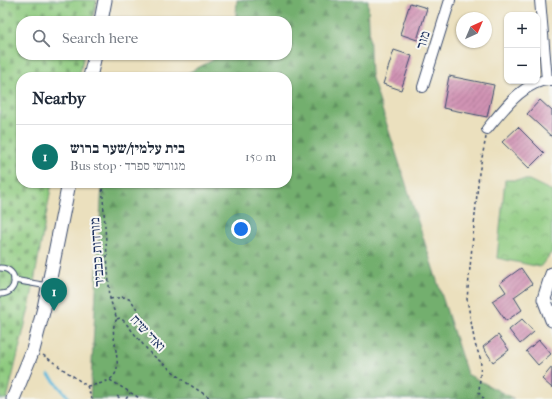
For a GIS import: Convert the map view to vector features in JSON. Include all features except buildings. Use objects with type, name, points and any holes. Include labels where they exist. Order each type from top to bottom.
[{"type":"street","points":[[102,16],[106,0]]},
{"type":"street","name":"מור","points":[[423,87],[450,0]]},
{"type":"street","points":[[488,130],[506,106],[530,86],[549,80],[540,0]]},
{"type":"street","points":[[91,72],[94,60]]},
{"type":"street","points":[[13,399],[33,350],[49,287],[68,188]]},
{"type":"street","points":[[552,274],[544,299],[552,320]]},
{"type":"lane","points":[[0,268],[9,270],[12,273],[14,280],[10,291],[0,294]]},
{"type":"lane","points":[[14,280],[49,287]]},
{"type":"path","points":[[484,399],[479,393],[481,360],[475,344],[467,299],[479,173],[488,130]]},
{"type":"path","name":"מורדות כבביר","points":[[102,188],[110,299],[117,319]]},
{"type":"path","points":[[110,299],[124,297],[131,300],[148,326]]},
{"type":"path","name":"ואדי שיח","points":[[110,380],[115,376],[117,368],[114,322],[120,318],[153,356],[187,383],[212,399]]},
{"type":"path","points":[[33,350],[47,357],[87,386],[92,399]]},
{"type":"path","points":[[87,386],[98,385],[110,380],[141,399]]},
{"type":"path","points":[[126,399],[130,393]]},
{"type":"path","points":[[117,396],[121,399]]},
{"type":"green space","points":[[0,0],[97,0],[93,16],[16,16],[16,60],[83,60],[80,72],[16,72],[16,188],[51,188],[30,304],[7,399],[0,399]]},
{"type":"green space","points":[[237,0],[368,0],[371,75],[467,374],[514,399],[90,399],[102,188],[292,188],[292,72],[190,72],[213,60],[292,60],[292,16],[236,15]]},
{"type":"green space","points":[[505,180],[529,180],[552,191],[552,252],[540,267],[497,258]]},
{"type":"waterway","points":[[49,375],[70,399]]},
{"type":"place","name":"בית עלמין/שער ברוש","points":[[54,311]]}]
